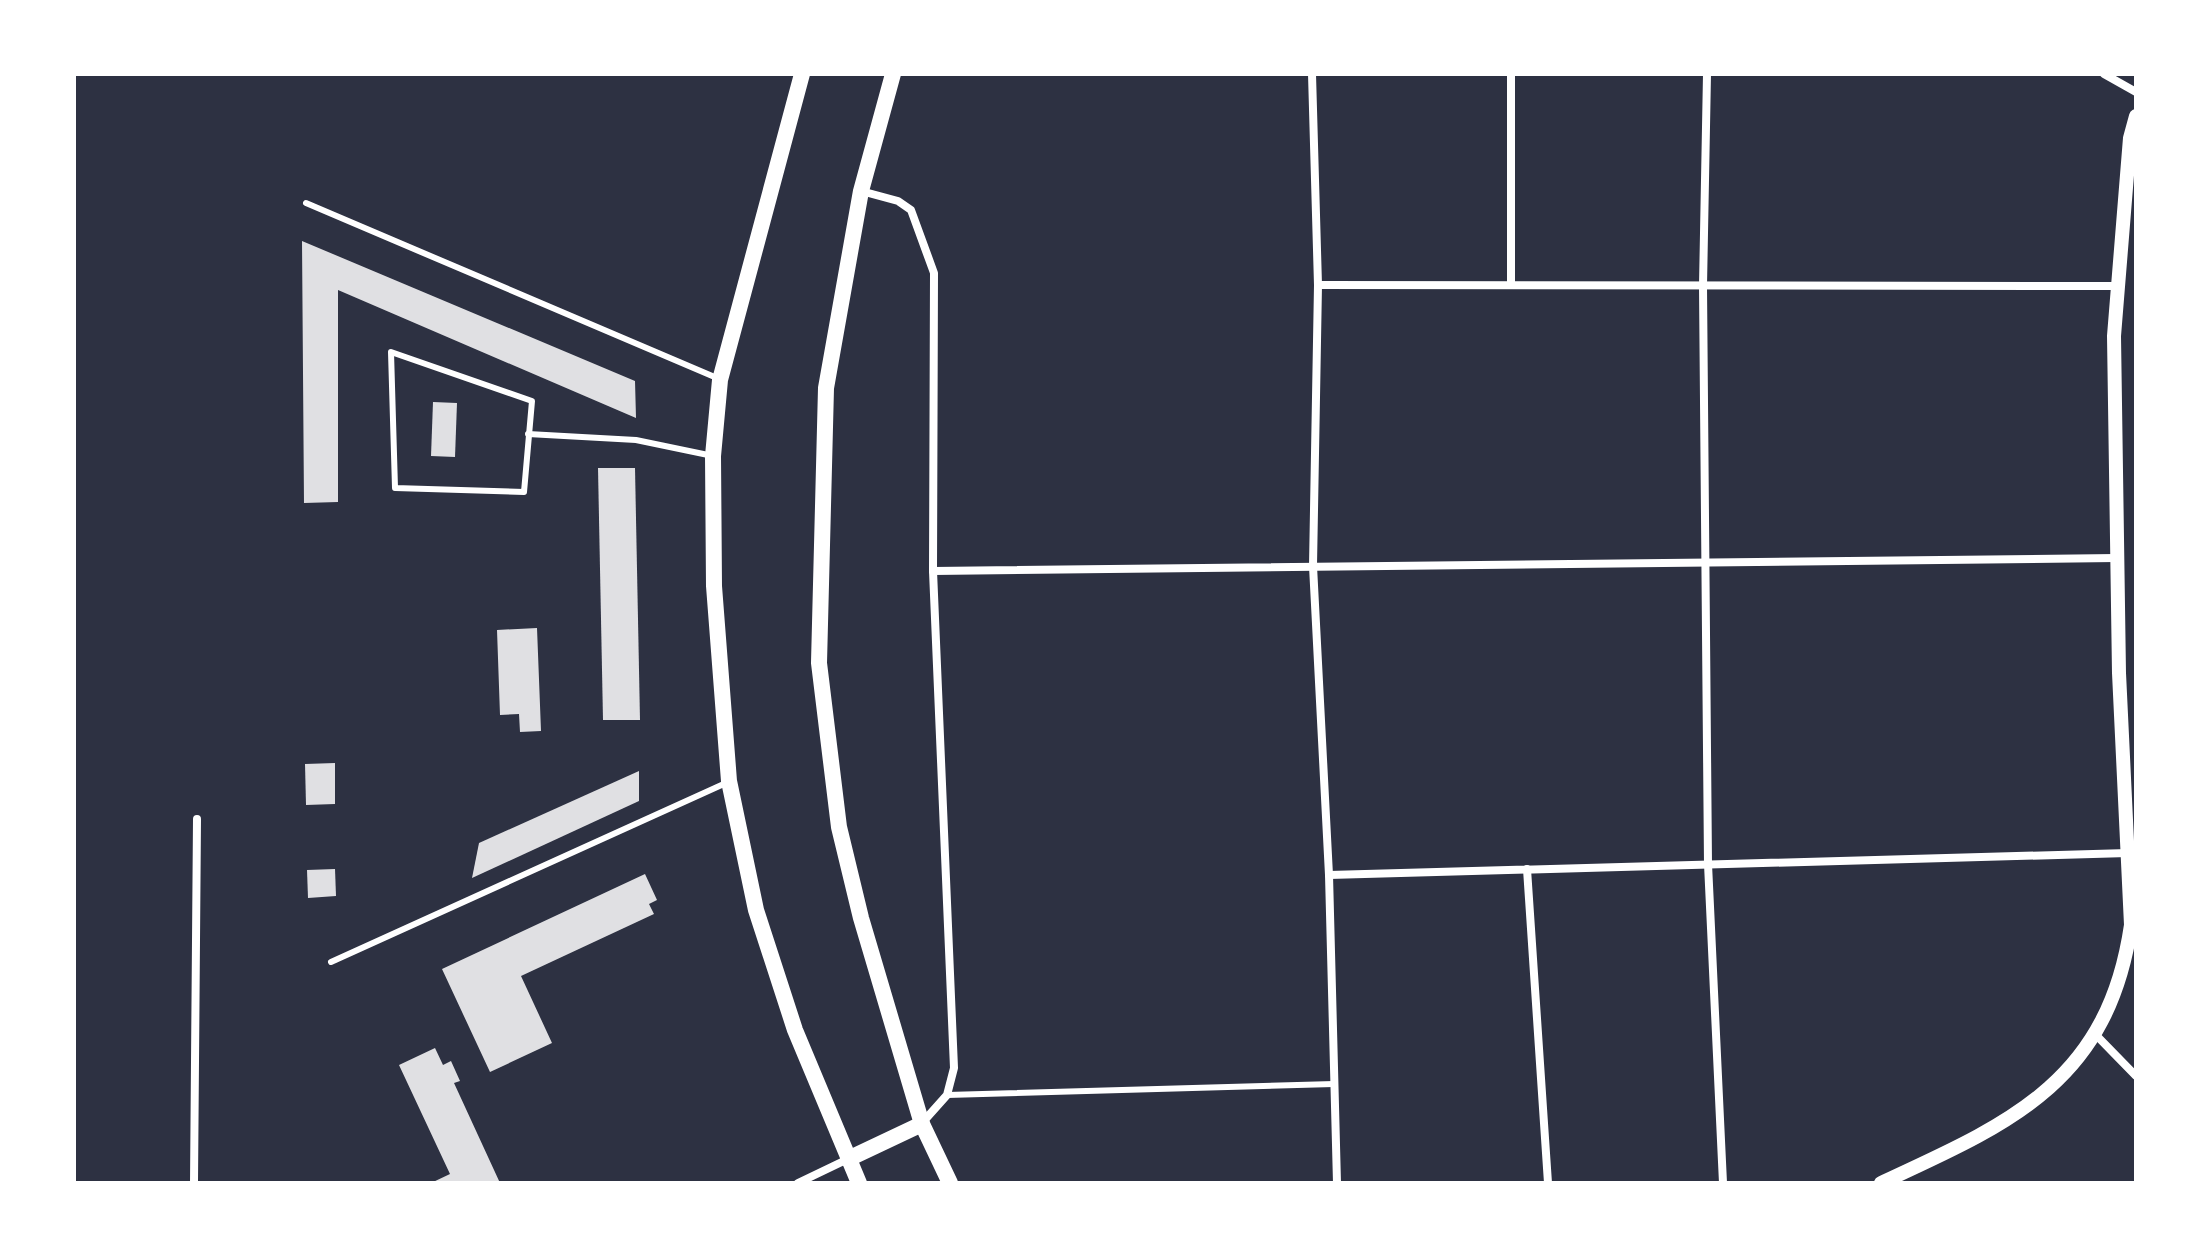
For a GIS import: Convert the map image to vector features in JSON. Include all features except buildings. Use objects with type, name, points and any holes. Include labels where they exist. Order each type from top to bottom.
[{"type":"main road","points":[[802,74],[720,380],[713,456],[714,586],[729,781],[756,910],[776,975],[859,1183]]},
{"type":"main road","points":[[893,74],[861,191],[826,388],[819,663],[839,827],[861,918],[922,1124],[950,1183]]},
{"type":"main road","points":[[848,1159],[922,1124]]},
{"type":"street","points":[[1312,74],[1318,285],[1313,566],[1329,875],[1337,1183]]},
{"type":"street","points":[[1511,74],[1511,285]]},
{"type":"street","points":[[1707,74],[1703,286],[1708,864],[1723,1183]]},
{"type":"street","points":[[2104,74],[2136,92]]},
{"type":"street","points":[[1881,1183],[1971,1141],[2030,1106],[2076,1061],[2095,1034],[2119,981],[2127,953],[2131,925],[2116,558],[2114,336],[2130,138],[2136,116]]},
{"type":"street","points":[[861,191],[898,201],[911,210],[934,273],[933,571],[954,1068],[947,1095],[922,1124]]},
{"type":"street","points":[[1318,285],[2118,286]]},
{"type":"street","points":[[933,571],[2116,558]]},
{"type":"street","points":[[194,1183],[197,819]]},
{"type":"street","points":[[1329,875],[2129,853]]},
{"type":"street","points":[[1527,869],[1548,1183]]},
{"type":"street","points":[[2095,1034],[2136,1076]]},
{"type":"street","points":[[798,1183],[848,1159]]},
{"type":"lane","points":[[306,203],[720,380]]},
{"type":"lane","points":[[391,352],[532,401],[528,434],[524,492],[395,488],[391,352]]},
{"type":"lane","points":[[528,434],[636,440],[713,456]]},
{"type":"lane","points":[[331,962],[729,781]]},
{"type":"lane","points":[[947,1095],[1334,1084]]}]
